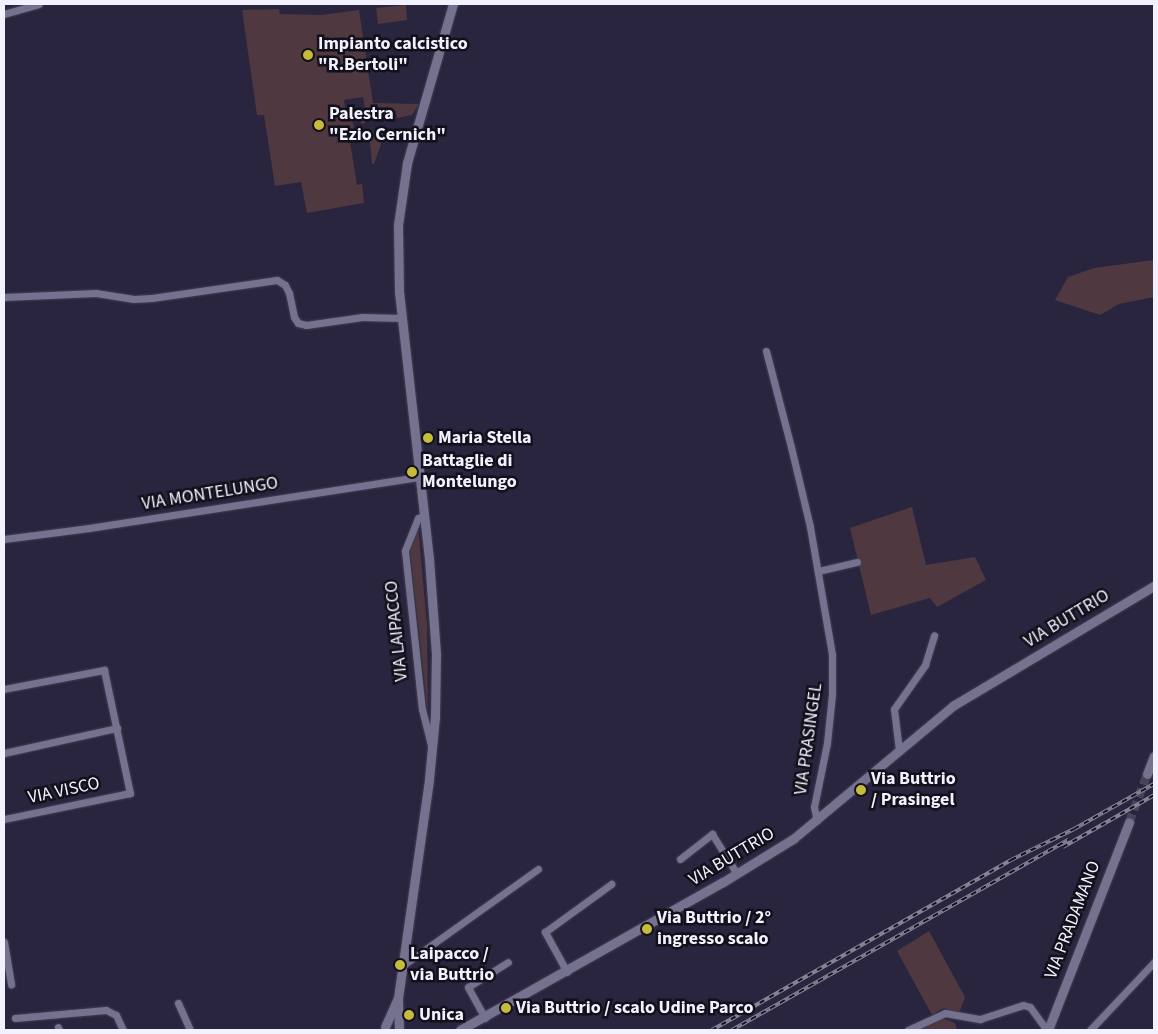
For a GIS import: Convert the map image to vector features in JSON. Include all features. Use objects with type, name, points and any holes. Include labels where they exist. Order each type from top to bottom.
[{"type":"street","points":[[4,14],[39,4]]},
{"type":"street","name":"VIA LAIPACCO","points":[[399,1029],[398,998],[432,748],[436,654],[425,516],[402,318],[397,254],[401,196],[407,163],[453,4]]},
{"type":"street","points":[[4,297],[96,293],[134,299],[152,298],[277,280],[285,285],[289,293],[294,317],[298,323],[306,325],[383,316],[402,318]]},
{"type":"street","name":"VIA PRASINGEL","points":[[766,352],[792,447],[818,572],[833,666],[827,743],[814,807],[817,821]]},
{"type":"street","name":"VIA MONTELUNGO","points":[[4,539],[89,528],[420,477]]},
{"type":"street","name":"VIA LAIPACCO","points":[[425,516],[418,518],[405,551],[422,709],[432,748]]},
{"type":"street","points":[[818,572],[857,562]]},
{"type":"street","name":"VIA BUTTRIO","points":[[460,1030],[567,972],[737,874],[793,839],[817,821],[954,705],[1154,586]]},
{"type":"street","points":[[899,750],[894,710],[926,665],[934,635]]},
{"type":"street","points":[[4,689],[104,670],[117,728],[4,753]]},
{"type":"street","name":"VIA VISCO","points":[[4,819],[130,793],[117,728]]},
{"type":"street","points":[[1147,774],[1154,756]]},
{"type":"street","name":"VIA PRADAMANO","points":[[1048,1030],[1128,822]]},
{"type":"street","points":[[680,859],[712,834],[737,874]]},
{"type":"street","points":[[402,966],[538,869]]},
{"type":"street","points":[[567,972],[545,932],[611,884]]},
{"type":"street","points":[[4,942],[12,984]]},
{"type":"street","points":[[485,1018],[468,987],[508,962]]},
{"type":"street","points":[[1090,1030],[1154,962]]},
{"type":"street","name":"VIA LAIPACCO","points":[[383,1029],[398,998]]},
{"type":"street","points":[[178,1003],[190,1030]]},
{"type":"street","points":[[908,1030],[945,1013],[980,1020],[1023,1005],[1030,1007],[1048,1030]]},
{"type":"street","points":[[15,1018],[103,1009],[116,1015],[123,1030]]},
{"type":"street","points":[[383,1029],[392,1026],[399,1029]]},
{"type":"shaded area","points":[[406,5],[407,20],[378,24],[376,8]]},
{"type":"shaded area","points":[[279,9],[280,14],[321,15],[359,10],[373,103],[419,104],[412,115],[397,118],[396,111],[372,115],[372,118],[365,119],[365,123],[361,124],[360,116],[366,115],[363,97],[344,100],[347,119],[352,119],[355,134],[349,136],[357,185],[362,184],[364,203],[307,213],[301,182],[275,186],[264,115],[257,115],[242,10]]},
{"type":"shaded area","points":[[386,130],[374,164],[372,164],[369,132]]},
{"type":"shaded area","points":[[1154,260],[1154,297],[1119,304],[1100,315],[1055,300],[1068,277],[1094,268]]},
{"type":"shaded area","points":[[912,507],[926,565],[975,557],[986,580],[937,607],[930,598],[871,615],[850,528]]},
{"type":"shaded area","points":[[418,525],[427,625],[428,714],[410,550]]},
{"type":"shaded area","points":[[929,931],[965,997],[959,1013],[944,1008],[932,1015],[897,951]]},
{"type":"shaded area","points":[[942,1018],[955,1023],[957,1030],[915,1030]]},
{"type":"tunnel","points":[[1129,822],[1147,774]]},
{"type":"railway","points":[[712,1030],[1011,860],[1074,829],[1154,784]]},
{"type":"railway","points":[[1063,847],[1154,795]]},
{"type":"railway","points":[[732,1030],[1069,839]]},
{"type":"place","name":"Impianto calcistico \"R.Bertoli\"","points":[[308,55]]},
{"type":"place","name":"Palestra \"Ezio Cernich\"","points":[[319,125]]},
{"type":"place","name":"Maria Stella","points":[[428,438]]},
{"type":"place","name":"Battaglie di Montelungo","points":[[412,472]]},
{"type":"place","name":"Via Buttrio / Prasingel","points":[[861,790]]},
{"type":"place","name":"Via Buttrio / 2° ingresso scalo","points":[[647,929]]},
{"type":"place","name":"Laipacco / via Buttrio","points":[[400,965]]},
{"type":"place","name":"Via Buttrio / scalo Udine Parco","points":[[506,1008]]},
{"type":"place","name":"Unica","points":[[409,1015]]}]
